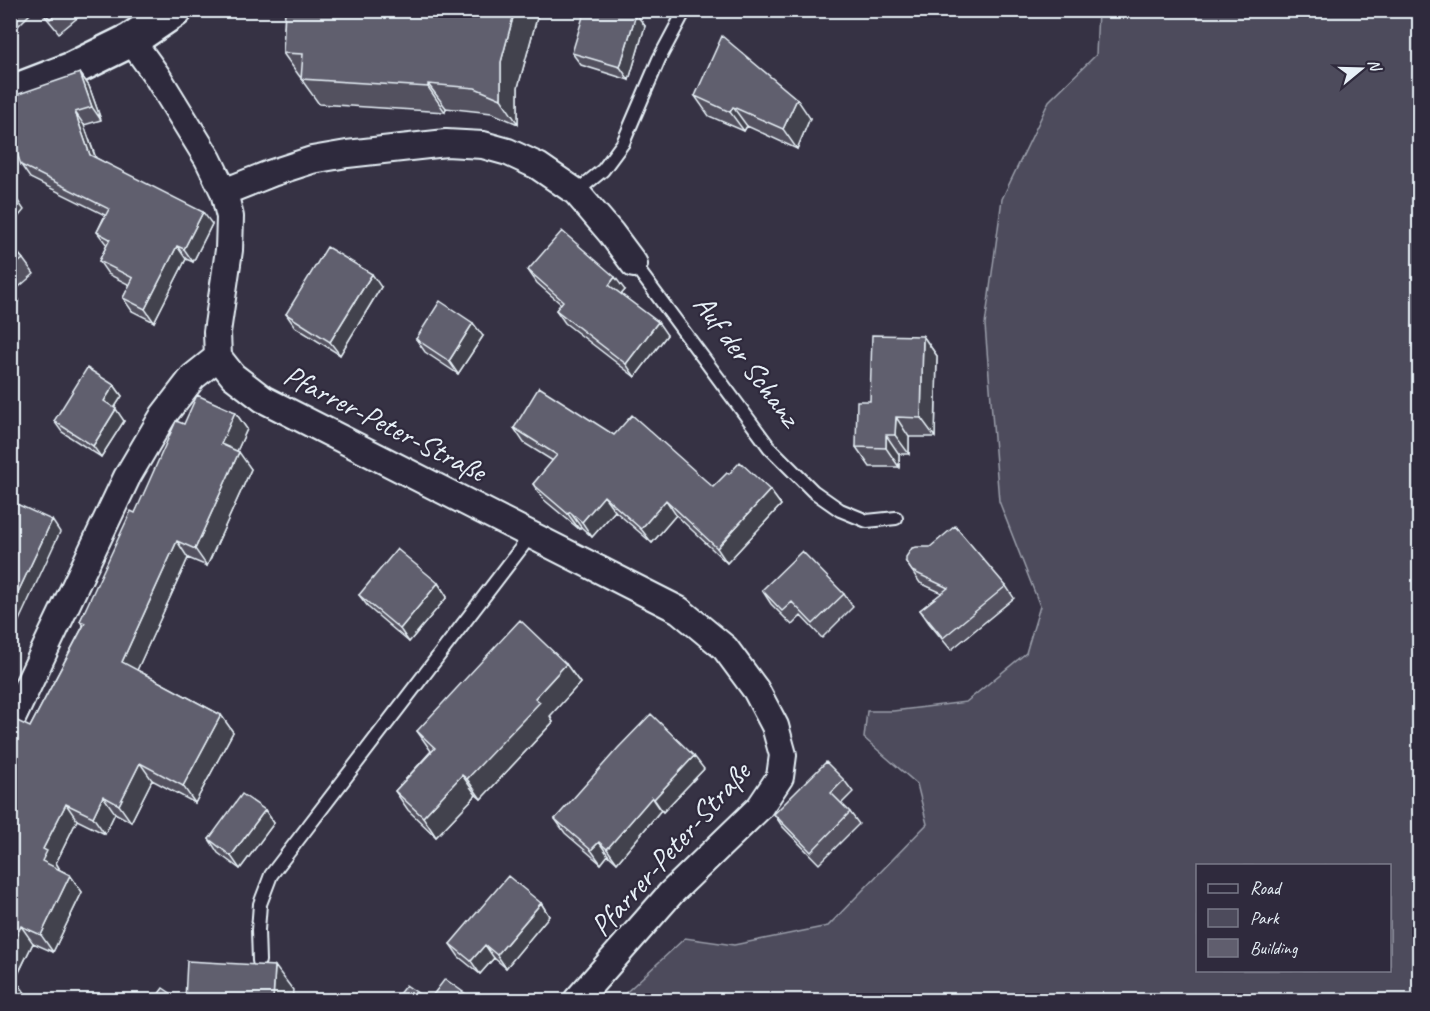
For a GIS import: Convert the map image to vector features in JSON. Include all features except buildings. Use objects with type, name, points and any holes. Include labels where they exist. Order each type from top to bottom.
[{"type":"main road","points":[[10,93],[70,70],[131,40],[175,10]]},
{"type":"street","points":[[10,723],[127,477],[163,416],[194,377],[218,357],[217,332],[229,250],[230,217],[224,192],[208,159],[157,76],[131,40]]},
{"type":"street","name":"Auf der Schanz","points":[[224,192],[312,160],[446,143],[483,145],[508,152],[538,166],[576,192],[634,264]]},
{"type":"street","name":"Pfarrer-Peter-Straße","points":[[218,357],[233,376],[263,399],[679,610],[726,648],[756,690],[775,726],[783,755],[780,777],[760,807],[670,893],[578,1000]]},
{"type":"lane","points":[[576,192],[603,170],[624,143],[659,59],[685,10]]},
{"type":"lane","name":"Auf der Schanz","points":[[634,264],[769,447],[813,491],[840,510],[867,521],[896,518]]},
{"type":"lane","points":[[259,961],[260,904],[271,875],[531,535]]},
{"type":"green space","points":[[1098,11],[1419,11],[1419,1000],[618,1000],[685,938],[734,945],[828,926],[927,824],[917,784],[864,738],[867,711],[893,711],[966,702],[1026,653],[1040,606],[999,501],[985,325],[1002,199],[1049,101],[1096,55]]}]
